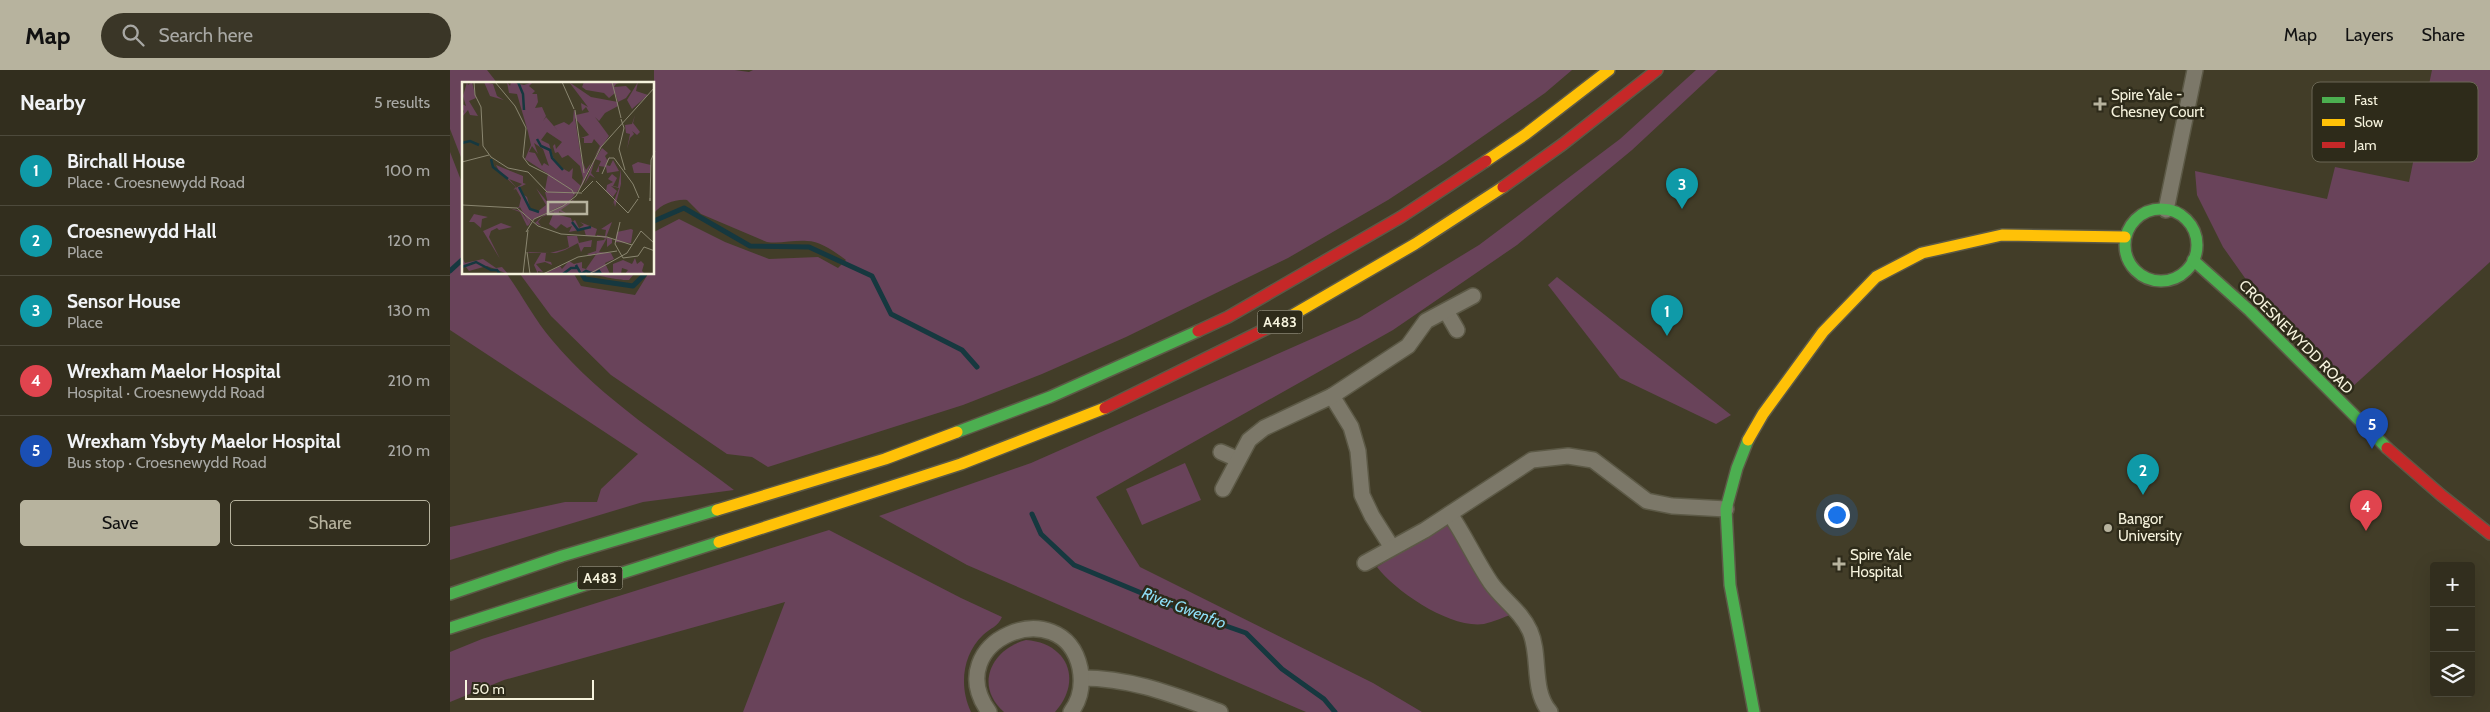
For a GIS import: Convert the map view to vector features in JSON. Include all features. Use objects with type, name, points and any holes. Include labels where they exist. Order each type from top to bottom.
[{"type":"main road","name":"A483","points":[[450,594],[562,556],[885,459],[1050,397],[1228,317],[1401,218],[1526,134],[1608,70]]},
{"type":"main road","name":"A483","points":[[450,628],[537,598],[860,498],[1034,438],[1164,382],[1335,293],[1461,217],[1603,116],[1657,70]]},
{"type":"main road","points":[[2166,210],[2186,220],[2192,229],[2196,244],[2193,260],[2180,276],[2159,282],[2149,280],[2140,275],[2129,263],[2125,248],[2126,237],[2136,219],[2145,213],[2166,210]]},
{"type":"main road","points":[[1754,712],[1730,584],[1726,509],[1737,468],[1748,438],[1763,414],[1823,332],[1876,278],[1922,253],[2002,235],[2126,237]]},
{"type":"main road","name":"CROESNEWYDD ROAD","points":[[2193,260],[2220,282],[2355,417],[2431,486],[2490,534]]},
{"type":"street","points":[[2166,210],[2195,70]]},
{"type":"street","points":[[1223,489],[1237,459],[1249,440],[1264,428],[1332,396],[1408,346],[1426,321],[1473,296]]},
{"type":"street","points":[[1446,311],[1457,330]]},
{"type":"street","points":[[1332,396],[1351,427],[1358,451],[1362,495],[1372,516],[1391,546]]},
{"type":"street","points":[[1221,452],[1237,459]]},
{"type":"street","points":[[1365,563],[1391,546],[1424,530],[1450,514],[1532,460],[1568,456],[1593,460],[1647,501],[1672,506],[1726,509]]},
{"type":"street","points":[[1450,514],[1467,538],[1491,584],[1520,614],[1530,632],[1542,703],[1550,712]]},
{"type":"street","points":[[989,712],[983,703],[978,687],[978,670],[984,654],[995,641],[1010,632],[1026,628],[1043,630],[1058,636],[1071,648],[1079,662],[1082,678],[1081,693],[1071,712]]},
{"type":"street","points":[[1082,678],[1112,678],[1158,689],[1220,712]]},
{"type":"shaded area","points":[[450,70],[487,70],[496,82],[462,82],[462,160],[450,129]]},
{"type":"shaded area","points":[[654,70],[735,70],[749,72],[753,70],[1572,70],[1545,93],[1446,162],[1388,200],[1288,258],[1126,337],[1042,374],[963,405],[768,467],[752,457],[727,454],[611,375],[551,316],[521,275],[575,275],[581,286],[635,295],[647,275],[655,275],[655,231],[679,219],[725,242],[769,259],[818,257],[838,268],[846,260],[812,241],[767,242],[701,214],[687,200],[669,203],[655,212]]},
{"type":"shaded area","points":[[1696,70],[1718,70],[1632,150],[1517,245],[1393,330],[1096,497],[1140,567],[1373,683],[1422,712],[1306,712],[967,565],[879,516],[1031,463],[1359,318],[1479,245],[1620,139]]},
{"type":"shaded area","points":[[2432,70],[2490,70],[2490,262],[2351,388],[2257,295],[2223,247],[2197,195],[2195,171],[2327,199],[2335,167],[2409,182],[2413,162],[2478,162],[2478,82],[2430,82]]},
{"type":"shaded area","points":[[450,152],[462,183],[462,275],[508,275],[552,340],[593,382],[638,420],[734,490],[643,502],[450,560],[450,527],[565,502],[597,502],[601,489],[638,454],[450,330]]},
{"type":"shaded area","points":[[594,275],[633,275],[629,280]]},
{"type":"shaded area","points":[[1557,277],[1731,415],[1716,424],[1620,378],[1548,285]]},
{"type":"shaded area","points":[[1185,463],[1201,500],[1142,525],[1126,489]]},
{"type":"shaded area","points":[[1446,523],[1460,538],[1513,614],[1484,624],[1456,621],[1425,607],[1397,587],[1377,567]]},
{"type":"shaded area","points":[[829,530],[1002,617],[976,643],[967,662],[964,682],[967,702],[971,712],[743,712],[785,602],[504,680],[450,702],[450,652],[482,639]]},
{"type":"shaded area","points":[[1026,640],[1052,648],[1061,656],[1067,666],[1069,676],[1068,688],[1064,700],[1055,712],[1004,712],[995,702],[990,691],[989,680],[996,660],[1004,651]]},
{"type":"waterway","name":"River Gwenfro","points":[[655,221],[684,208],[750,246],[809,247],[872,276],[891,314],[962,350],[977,367]]},
{"type":"waterway","name":"River Gwenfro","points":[[450,271],[462,260]]},
{"type":"waterway","name":"River Gwenfro","points":[[583,275],[585,279],[633,286],[644,275]]},
{"type":"waterway","name":"River Gwenfro","points":[[1032,514],[1041,534],[1074,565],[1192,614],[1246,633],[1282,669],[1324,699],[1335,712]]},
{"type":"traffic: fast","points":[[2161,209],[2181,215],[2191,225],[2197,245],[2191,265],[2181,275],[2161,281],[2141,275],[2131,265],[2125,245],[2131,225],[2141,215],[2161,209]]},
{"type":"traffic: fast","points":[[2193,260],[2250,311],[2387,448]]},
{"type":"traffic: fast","points":[[957,432],[1050,397],[1198,331]]},
{"type":"traffic: fast","points":[[1748,440],[1737,468],[1726,509],[1730,585],[1754,712]]},
{"type":"traffic: fast","points":[[450,594],[562,556],[717,510]]},
{"type":"traffic: fast","points":[[450,628],[719,542]]},
{"type":"traffic: slow","points":[[1486,161],[1526,134],[1609,70]]},
{"type":"traffic: slow","points":[[1284,320],[1415,244],[1503,187]]},
{"type":"traffic: slow","points":[[1748,440],[1763,414],[1823,332],[1876,277],[1922,253],[2002,235],[2125,237]]},
{"type":"traffic: slow","points":[[719,542],[961,464],[1105,408]]},
{"type":"traffic: slow","points":[[717,510],[885,459],[957,432]]},
{"type":"traffic: jam","points":[[1503,187],[1563,144],[1657,70]]},
{"type":"traffic: jam","points":[[1198,331],[1228,317],[1401,217],[1486,161]]},
{"type":"traffic: jam","points":[[1105,408],[1284,320]]},
{"type":"traffic: jam","points":[[2387,448],[2490,534]]},
{"type":"place","name":"Spire Yale - Chesney Court","points":[[2100,104]]},
{"type":"place","name":"Sensor House","points":[[1682,209]]},
{"type":"place","name":"Birchall House","points":[[1667,336]]},
{"type":"place","name":"Wrexham Ysbyty Maelor Hospital","points":[[2372,449]]},
{"type":"place","name":"Croesnewydd Hall","points":[[2143,495]]},
{"type":"place","name":"Bangor University","points":[[2108,528]]},
{"type":"place","name":"Wrexham Maelor Hospital","points":[[2366,531]]},
{"type":"place","name":"Spire Yale Hospital","points":[[1839,564]]}]
